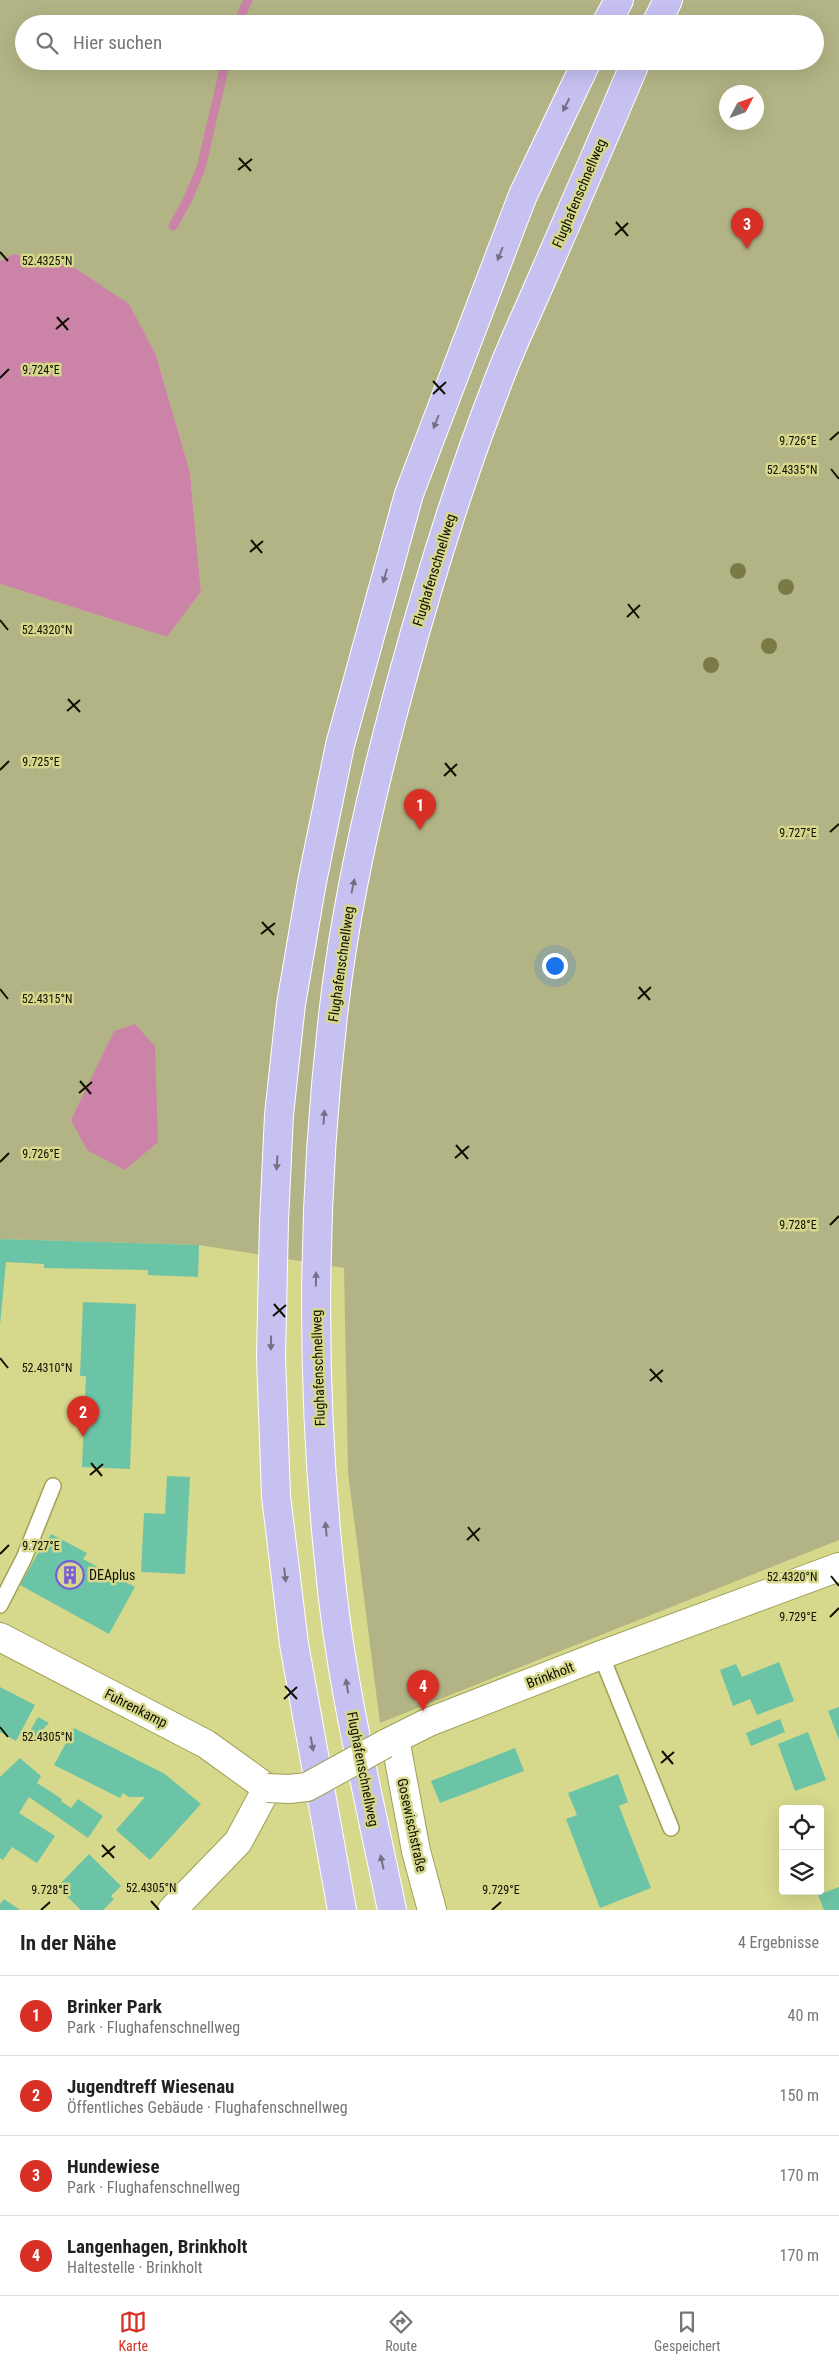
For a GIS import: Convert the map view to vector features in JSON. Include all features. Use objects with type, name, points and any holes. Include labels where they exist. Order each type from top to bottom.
[{"type":"highway","points":[[611,15],[619,0]]},
{"type":"highway","points":[[660,15],[668,0]]},
{"type":"highway","points":[[342,1910],[294,1644],[276,1496],[271,1357],[274,1221],[279,1115],[291,1004],[312,882],[340,745],[409,494],[523,195],[583,70]]},
{"type":"highway","name":"Flughafenschnellweg","points":[[392,1910],[354,1725],[330,1577],[322,1487],[315,1350],[317,1219],[334,1004],[351,892],[381,757],[417,625],[454,504],[496,385],[632,70]]},
{"type":"street","name":"Brinkholt","points":[[267,1788],[289,1789],[307,1787],[429,1722],[601,1655],[839,1567]]},
{"type":"street","name":"Fuhrenkamp","points":[[0,1637],[206,1744],[267,1788]]},
{"type":"street","name":"Gosewischstraße","points":[[390,1742],[432,1910]]},
{"type":"street","points":[[172,1910],[238,1842],[267,1788]]},
{"type":"lane","points":[[0,1605],[24,1558],[53,1486]]},
{"type":"lane","points":[[601,1655],[671,1828]]},
{"type":"green space","points":[[0,0],[839,0],[839,1540],[380,1723],[348,1472],[344,1268],[199,1245],[0,1239],[0,584],[167,637],[201,592],[190,472],[156,355],[13,254],[0,261]]},
{"type":"shaded area","points":[[13,254],[72,266],[129,304],[156,355],[190,472],[201,592],[167,637],[0,584],[0,261]]},
{"type":"shaded area","points":[[135,1024],[155,1046],[158,1142],[125,1170],[87,1150],[71,1120],[114,1031]]},
{"type":"building","points":[[0,1239],[199,1245],[198,1277],[148,1275],[148,1270],[44,1268],[44,1264],[6,1262],[0,1325]]},
{"type":"building","points":[[83,1302],[136,1304],[130,1469],[82,1467],[86,1376],[80,1376]]},
{"type":"building","points":[[167,1476],[190,1477],[185,1574],[141,1572],[144,1513],[165,1514]]},
{"type":"building","name":"DEAplus","points":[[51,1534],[87,1553],[83,1559],[135,1587],[109,1634],[20,1585],[46,1539],[48,1540]]},
{"type":"building","points":[[779,1662],[794,1701],[757,1715],[750,1699],[733,1706],[720,1670],[736,1664],[742,1677]]},
{"type":"building","points":[[0,1687],[35,1705],[16,1741],[0,1732]]},
{"type":"building","points":[[839,1707],[839,1740],[828,1711]]},
{"type":"building","points":[[38,1717],[49,1723],[36,1736],[29,1733]]},
{"type":"building","points":[[780,1719],[785,1732],[751,1746],[746,1733]]},
{"type":"building","points":[[74,1728],[165,1774],[201,1804],[150,1860],[116,1830],[145,1797],[129,1797],[123,1793],[120,1798],[54,1765]]},
{"type":"building","points":[[808,1732],[826,1780],[795,1791],[778,1744]]},
{"type":"building","points":[[515,1748],[524,1771],[440,1803],[431,1781]]},
{"type":"building","points":[[20,1758],[41,1776],[37,1783],[62,1799],[61,1801],[71,1808],[78,1799],[103,1816],[88,1838],[29,1797],[19,1813],[55,1836],[37,1863],[12,1847],[3,1860],[0,1858],[0,1777]]},
{"type":"building","points":[[618,1774],[628,1802],[619,1806],[651,1888],[600,1908],[566,1819],[577,1815],[568,1793]]},
{"type":"building","points":[[89,1854],[121,1886],[111,1896],[114,1899],[103,1910],[81,1910],[57,1887]]},
{"type":"building","points":[[839,1887],[839,1910],[824,1910],[818,1895],[824,1895],[824,1893]]},
{"type":"building","points":[[4,1899],[20,1910],[0,1910],[0,1904]]},
{"type":"waterway","points":[[241,15],[248,0]]},
{"type":"waterway","points":[[173,226],[187,201],[201,168],[224,70]]},
{"type":"place","name":"Hundewiese","points":[[747,249]]},
{"type":"place","name":"Brinker Park","points":[[420,830]]},
{"type":"place","name":"Jugendtreff Wiesenau","points":[[83,1437]]},
{"type":"place","name":"DEAplus","points":[[70,1575]]},
{"type":"place","name":"Langenhagen, Brinkholt","points":[[423,1711]]}]
